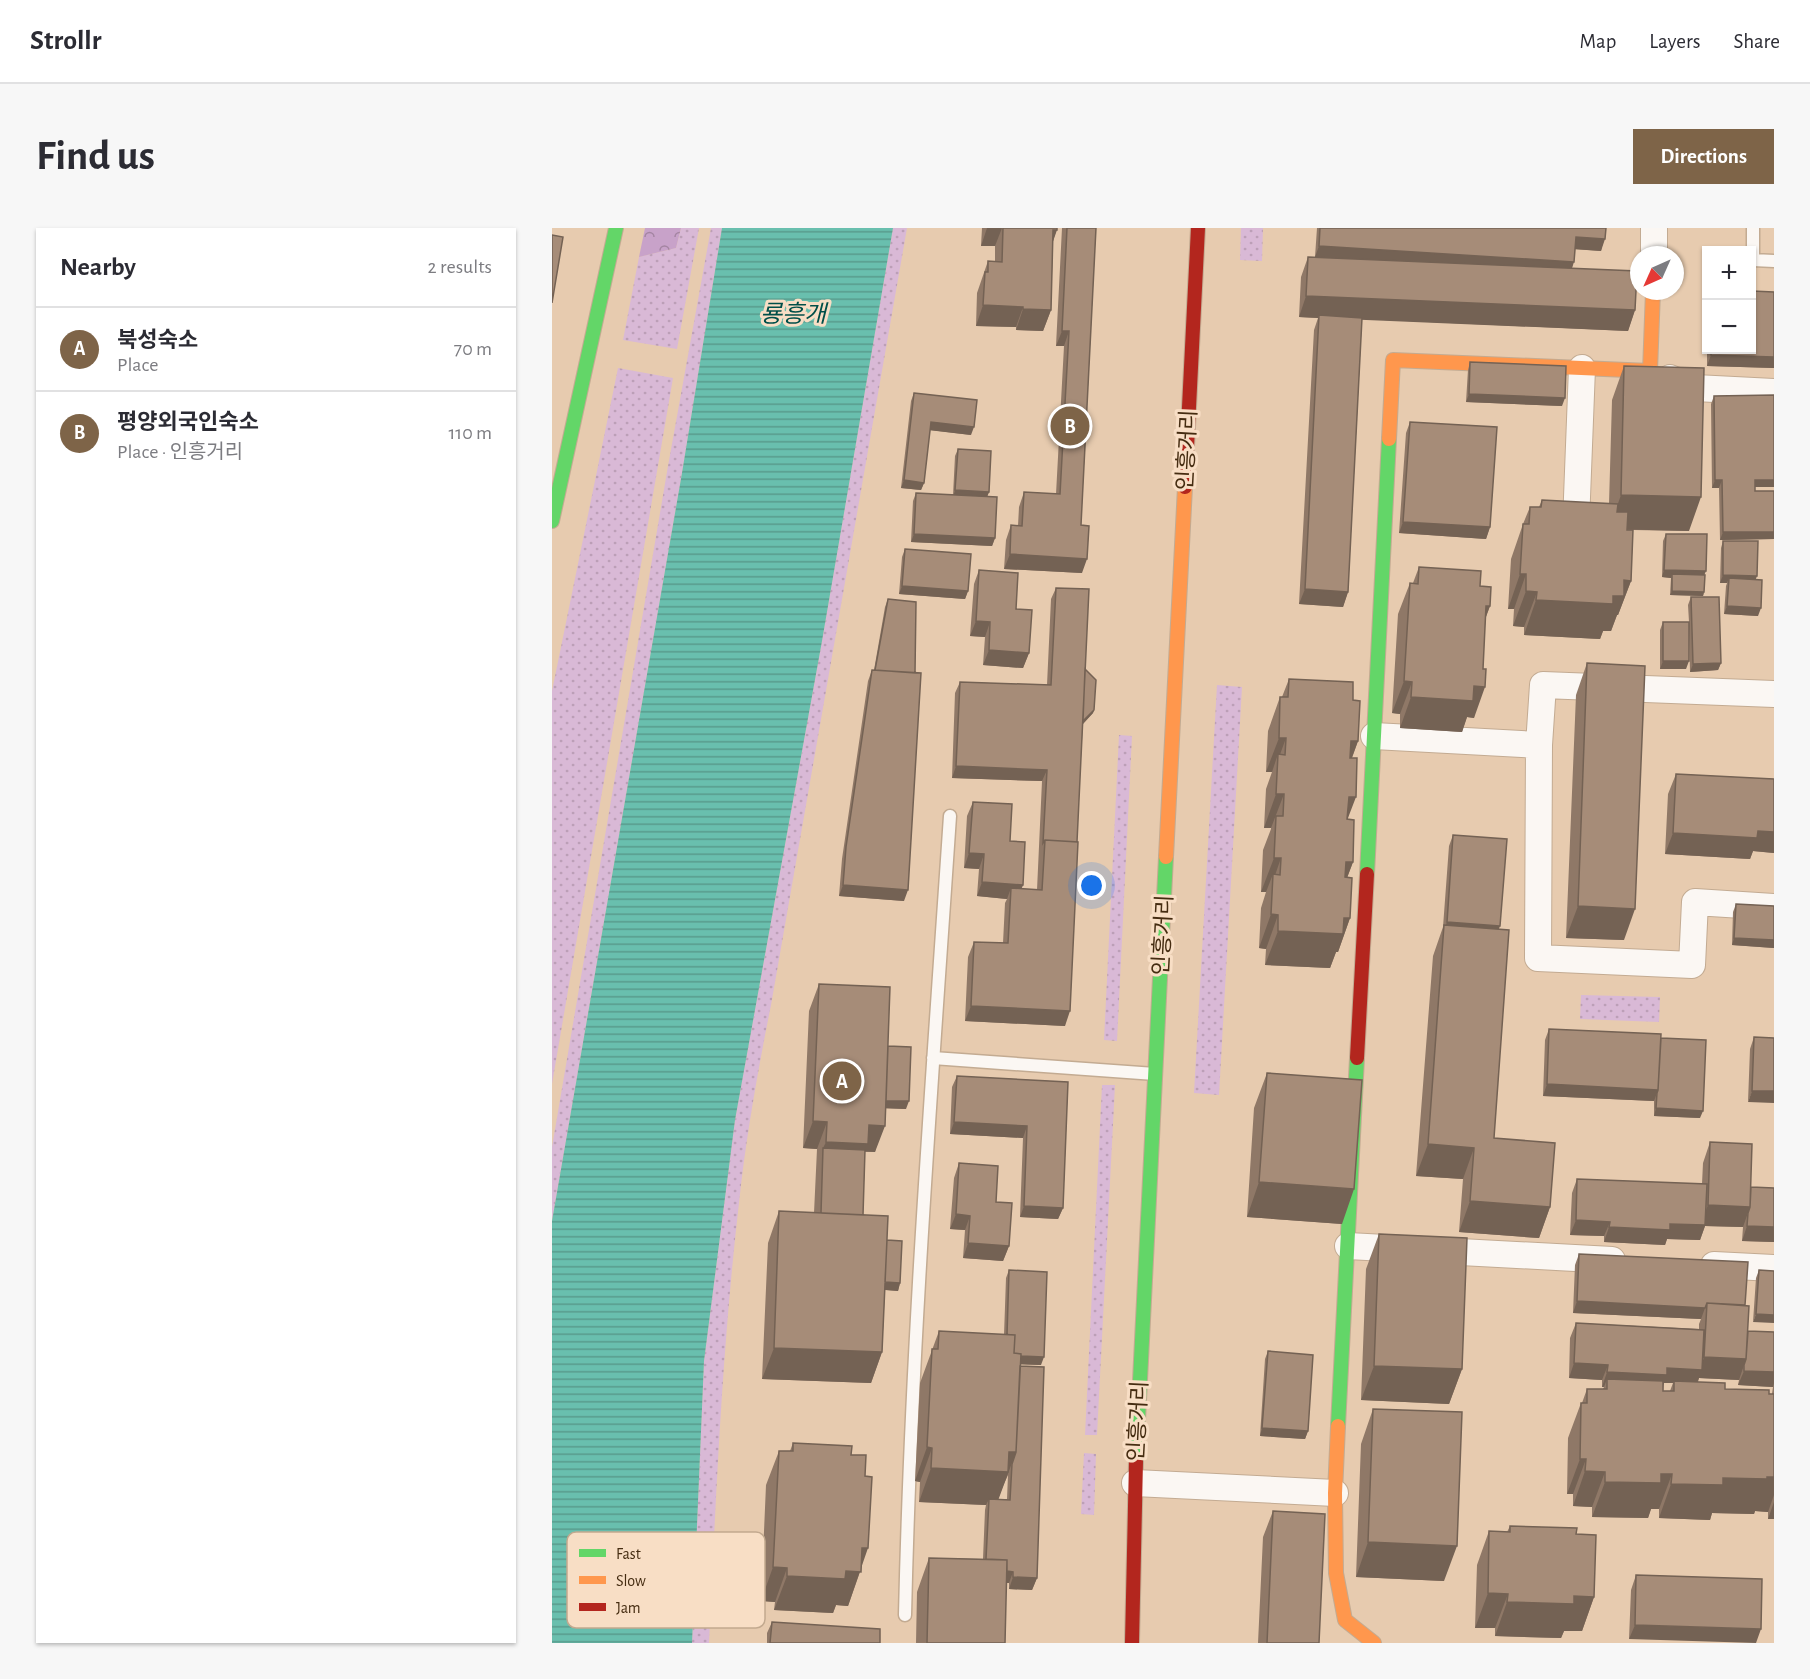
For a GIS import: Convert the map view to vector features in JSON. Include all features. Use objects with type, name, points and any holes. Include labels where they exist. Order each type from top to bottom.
[{"type":"street","points":[[552,521],[616,228]]},
{"type":"street","name":"인흥거리","points":[[1132,1643],[1135,1483],[1198,228]]},
{"type":"street","points":[[1654,228],[1654,246]]},
{"type":"street","points":[[1650,371],[1653,300]]},
{"type":"street","points":[[1374,1643],[1345,1620],[1336,1573],[1335,1493],[1393,360],[1650,371],[1695,388],[1774,392]]},
{"type":"street","points":[[1576,523],[1582,368]]},
{"type":"street","points":[[1774,694],[1543,685],[1539,745],[1538,958],[1692,965],[1695,902],[1774,907]]},
{"type":"street","points":[[1374,736],[1539,745]]},
{"type":"street","points":[[1348,1246],[1632,1261]]},
{"type":"street","points":[[1691,1264],[1774,1268]]},
{"type":"street","points":[[1135,1483],[1335,1493]]},
{"type":"lane","points":[[1753,228],[1753,260],[1774,261]]},
{"type":"lane","points":[[905,1615],[908,1474],[950,816]]},
{"type":"lane","points":[[933,1058],[1156,1074]]},
{"type":"shaded area","points":[[681,228],[699,228],[677,349],[623,340],[639,257],[676,248]]},
{"type":"shaded area","points":[[711,228],[722,228],[682,473],[552,1221],[552,1147]]},
{"type":"shaded area","points":[[893,228],[907,228],[749,1128],[733,1258],[714,1532],[697,1532],[704,1361],[735,1120],[822,641]]},
{"type":"shaded area","points":[[1241,228],[1263,228],[1262,261],[1240,260]]},
{"type":"shaded area","points":[[618,368],[673,378],[552,1084],[552,691]]},
{"type":"shaded area","points":[[1217,685],[1242,687],[1219,1095],[1194,1093]]},
{"type":"shaded area","points":[[1119,735],[1132,736],[1117,1041],[1104,1040]]},
{"type":"shaded area","points":[[1581,995],[1660,997],[1659,1022],[1580,1019]]},
{"type":"shaded area","points":[[1102,1085],[1115,1085],[1097,1435],[1085,1435]]},
{"type":"shaded area","points":[[1084,1453],[1096,1454],[1094,1515],[1081,1514]]},
{"type":"shaded area","points":[[693,1628],[710,1628],[709,1643],[692,1643]]},
{"type":"green space","points":[[645,228],[681,228],[676,248],[639,257]]},
{"type":"water","name":"룡흥개","points":[[722,228],[893,228],[822,641],[735,1120],[704,1361],[697,1532],[567,1532],[567,1628],[693,1628],[692,1643],[552,1643],[552,1221],[682,473]]},
{"type":"building","points":[[1003,228],[1057,228],[1053,230],[1051,310],[983,305],[988,261],[1002,262]]},
{"type":"building","points":[[1067,228],[1096,228],[1081,525],[1089,526],[1087,559],[1010,554],[1011,525],[1022,526],[1024,492],[1060,494],[1069,331],[1062,331]]},
{"type":"building","points":[[1320,228],[1606,228],[1605,239],[1576,237],[1574,262],[1319,246]]},
{"type":"building","points":[[552,235],[563,237],[552,303]]},
{"type":"building","points":[[1308,257],[1630,271],[1630,300],[1636,300],[1635,310],[1306,296]]},
{"type":"building","points":[[1756,291],[1774,292],[1774,357],[1711,355],[1756,354]]},
{"type":"building","points":[[1319,315],[1362,318],[1348,592],[1305,589]]},
{"type":"building","points":[[1470,362],[1566,366],[1565,398],[1469,394]]},
{"type":"building","points":[[1624,366],[1704,368],[1701,497],[1621,495]]},
{"type":"building","points":[[914,393],[977,400],[974,427],[931,422],[924,483],[904,480]]},
{"type":"building","points":[[1774,395],[1774,480],[1755,480],[1755,491],[1774,491],[1774,532],[1723,532],[1722,480],[1715,480],[1714,396]]},
{"type":"building","points":[[1410,422],[1497,427],[1490,527],[1403,522]]},
{"type":"building","points":[[958,449],[991,451],[989,492],[955,490]]},
{"type":"building","points":[[916,493],[997,497],[995,538],[914,534]]},
{"type":"building","points":[[1542,500],[1618,504],[1617,512],[1628,512],[1627,530],[1633,530],[1631,581],[1624,580],[1624,596],[1613,596],[1613,604],[1536,600],[1537,592],[1526,591],[1526,574],[1520,574],[1523,524],[1529,524],[1530,507],[1541,507]]},
{"type":"building","points":[[1666,534],[1707,534],[1706,571],[1664,570]]},
{"type":"building","points":[[1723,541],[1758,541],[1757,576],[1723,575]]},
{"type":"building","points":[[905,549],[971,554],[968,591],[902,586]]},
{"type":"building","points":[[1419,567],[1481,571],[1480,586],[1491,587],[1490,606],[1486,606],[1483,669],[1486,669],[1485,687],[1474,686],[1473,701],[1411,697],[1412,682],[1404,681],[1410,583],[1418,584]]},
{"type":"building","points":[[979,570],[1018,573],[1016,609],[1032,610],[1029,653],[989,650],[990,622],[976,621]]},
{"type":"building","points":[[1672,574],[1705,575],[1704,592],[1672,591]]},
{"type":"building","points":[[1729,578],[1762,580],[1761,608],[1727,606]]},
{"type":"building","points":[[1056,588],[1089,589],[1077,842],[1045,840],[1043,843],[1047,770],[956,766],[960,682],[1051,685]]},
{"type":"building","points":[[1691,597],[1719,597],[1721,663],[1693,664]]},
{"type":"building","points":[[888,599],[916,602],[915,673],[875,670]]},
{"type":"building","points":[[1663,622],[1689,622],[1689,661],[1663,661]]},
{"type":"building","points":[[1587,663],[1645,666],[1635,909],[1578,906]]},
{"type":"building","points":[[1085,669],[1096,680],[1094,710],[1083,721]]},
{"type":"building","points":[[872,670],[921,673],[908,890],[843,885],[846,847]]},
{"type":"building","points":[[1289,679],[1353,682],[1353,700],[1360,701],[1358,741],[1351,741],[1350,758],[1357,758],[1356,797],[1349,797],[1347,819],[1354,820],[1353,862],[1346,862],[1345,877],[1352,878],[1350,918],[1344,918],[1343,934],[1278,931],[1278,915],[1271,914],[1273,874],[1280,875],[1281,858],[1274,858],[1276,816],[1283,816],[1284,794],[1276,794],[1278,754],[1285,755],[1286,738],[1279,738],[1280,697],[1288,697]]},
{"type":"building","points":[[1676,774],[1774,779],[1774,832],[1758,831],[1757,838],[1673,833]]},
{"type":"building","points":[[973,802],[1012,804],[1010,841],[1025,842],[1023,885],[982,882],[984,854],[969,853]]},
{"type":"building","points":[[1453,835],[1507,839],[1500,926],[1447,922]]},
{"type":"building","points":[[1045,840],[1078,842],[1070,1011],[971,1006],[974,942],[1008,943],[1011,888],[1042,890]]},
{"type":"building","points":[[1736,904],[1774,906],[1774,940],[1734,938]]},
{"type":"building","points":[[1444,925],[1509,930],[1494,1138],[1555,1143],[1550,1207],[1470,1201],[1474,1148],[1428,1144]]},
{"type":"building","points":[[819,984],[890,987],[885,1126],[869,1125],[868,1144],[826,1142],[827,1122],[813,1121]]},
{"type":"building","points":[[1549,1029],[1661,1034],[1658,1090],[1547,1084]]},
{"type":"building","points":[[1754,1037],[1774,1038],[1774,1091],[1752,1091]]},
{"type":"building","points":[[1661,1038],[1706,1040],[1703,1111],[1656,1108]]},
{"type":"building","points":[[888,1046],[911,1047],[909,1101],[886,1101]]},
{"type":"building","points":[[1267,1073],[1362,1080],[1354,1189],[1259,1182]]},
{"type":"building","points":[[957,1076],[1068,1082],[1063,1208],[1024,1206],[1027,1126],[954,1122]]},
{"type":"building","points":[[1710,1142],[1752,1144],[1750,1207],[1708,1205]]},
{"type":"building","points":[[823,1148],[865,1150],[863,1215],[821,1213]]},
{"type":"building","points":[[959,1163],[998,1166],[996,1202],[1012,1203],[1009,1246],[968,1243],[970,1216],[956,1214]]},
{"type":"building","points":[[1577,1179],[1707,1184],[1705,1225],[1670,1224],[1670,1230],[1609,1227],[1610,1222],[1576,1220]]},
{"type":"building","points":[[1751,1187],[1774,1188],[1774,1227],[1747,1226]]},
{"type":"building","points":[[779,1211],[888,1216],[882,1352],[774,1348]]},
{"type":"building","points":[[1379,1234],[1467,1238],[1462,1369],[1374,1366]]},
{"type":"building","points":[[887,1240],[902,1241],[900,1283],[885,1282]]},
{"type":"building","points":[[1579,1254],[1748,1262],[1745,1305],[1707,1303],[1705,1308],[1577,1301]]},
{"type":"building","points":[[1009,1270],[1047,1272],[1044,1357],[1021,1356],[1021,1354],[1014,1353],[1015,1335],[1007,1335]]},
{"type":"building","points":[[1759,1270],[1774,1271],[1774,1315],[1756,1314]]},
{"type":"building","points":[[1707,1303],[1749,1306],[1746,1359],[1704,1357]]},
{"type":"building","points":[[1576,1323],[1704,1330],[1702,1370],[1667,1368],[1667,1375],[1607,1372],[1608,1365],[1574,1363]]},
{"type":"building","points":[[939,1331],[1015,1335],[1014,1353],[1021,1354],[1016,1452],[1009,1452],[1008,1472],[931,1468],[932,1448],[927,1447],[932,1349],[938,1349]]},
{"type":"building","points":[[1748,1331],[1774,1332],[1774,1372],[1744,1371]]},
{"type":"building","points":[[1268,1351],[1313,1355],[1308,1431],[1262,1428]]},
{"type":"building","points":[[1020,1366],[1044,1367],[1037,1578],[1013,1577],[1013,1572],[1007,1571],[1007,1560],[986,1559],[989,1499],[1010,1500],[1012,1464],[1016,1452]]},
{"type":"building","points":[[1607,1379],[1663,1381],[1663,1391],[1674,1391],[1674,1381],[1725,1383],[1725,1389],[1769,1390],[1769,1394],[1774,1394],[1774,1477],[1767,1477],[1767,1479],[1723,1478],[1723,1485],[1671,1484],[1672,1474],[1661,1474],[1661,1483],[1605,1482],[1605,1472],[1585,1471],[1586,1459],[1580,1459],[1581,1403],[1587,1403],[1587,1389],[1607,1389]]},
{"type":"building","points":[[1373,1409],[1462,1412],[1457,1546],[1368,1542]]},
{"type":"building","points":[[793,1443],[852,1446],[851,1455],[866,1455],[865,1476],[872,1477],[868,1548],[862,1548],[861,1572],[846,1571],[845,1579],[787,1576],[787,1568],[773,1567],[779,1451],[793,1451]]},
{"type":"building","points":[[1273,1511],[1325,1514],[1319,1643],[1267,1643]]},
{"type":"building","points":[[1510,1526],[1577,1528],[1576,1534],[1596,1535],[1594,1597],[1574,1596],[1574,1604],[1507,1602],[1508,1594],[1488,1593],[1489,1531],[1510,1532]]},
{"type":"building","points":[[929,1558],[1007,1560],[1005,1643],[927,1643]]},
{"type":"building","points":[[1636,1575],[1762,1579],[1761,1629],[1635,1625]]},
{"type":"building","points":[[772,1622],[880,1629],[880,1643],[770,1643]]},
{"type":"traffic: fast","points":[[552,521],[616,228]]},
{"type":"traffic: fast","points":[[1367,874],[1389,439]]},
{"type":"traffic: fast","points":[[1136,1461],[1166,857]]},
{"type":"traffic: fast","points":[[1338,1426],[1357,1058]]},
{"type":"traffic: slow","points":[[1389,439],[1393,360],[1650,371],[1653,300]]},
{"type":"traffic: slow","points":[[1166,857],[1185,487]]},
{"type":"traffic: slow","points":[[1338,1426],[1335,1493],[1336,1573],[1345,1620],[1374,1643]]},
{"type":"traffic: jam","points":[[1185,487],[1198,228]]},
{"type":"traffic: jam","points":[[1357,1058],[1367,874]]},
{"type":"traffic: jam","points":[[1132,1643],[1136,1461]]},
{"type":"place","name":"평양외국인숙소","points":[[1070,426]]},
{"type":"place","name":"북성숙소","points":[[842,1081]]}]
